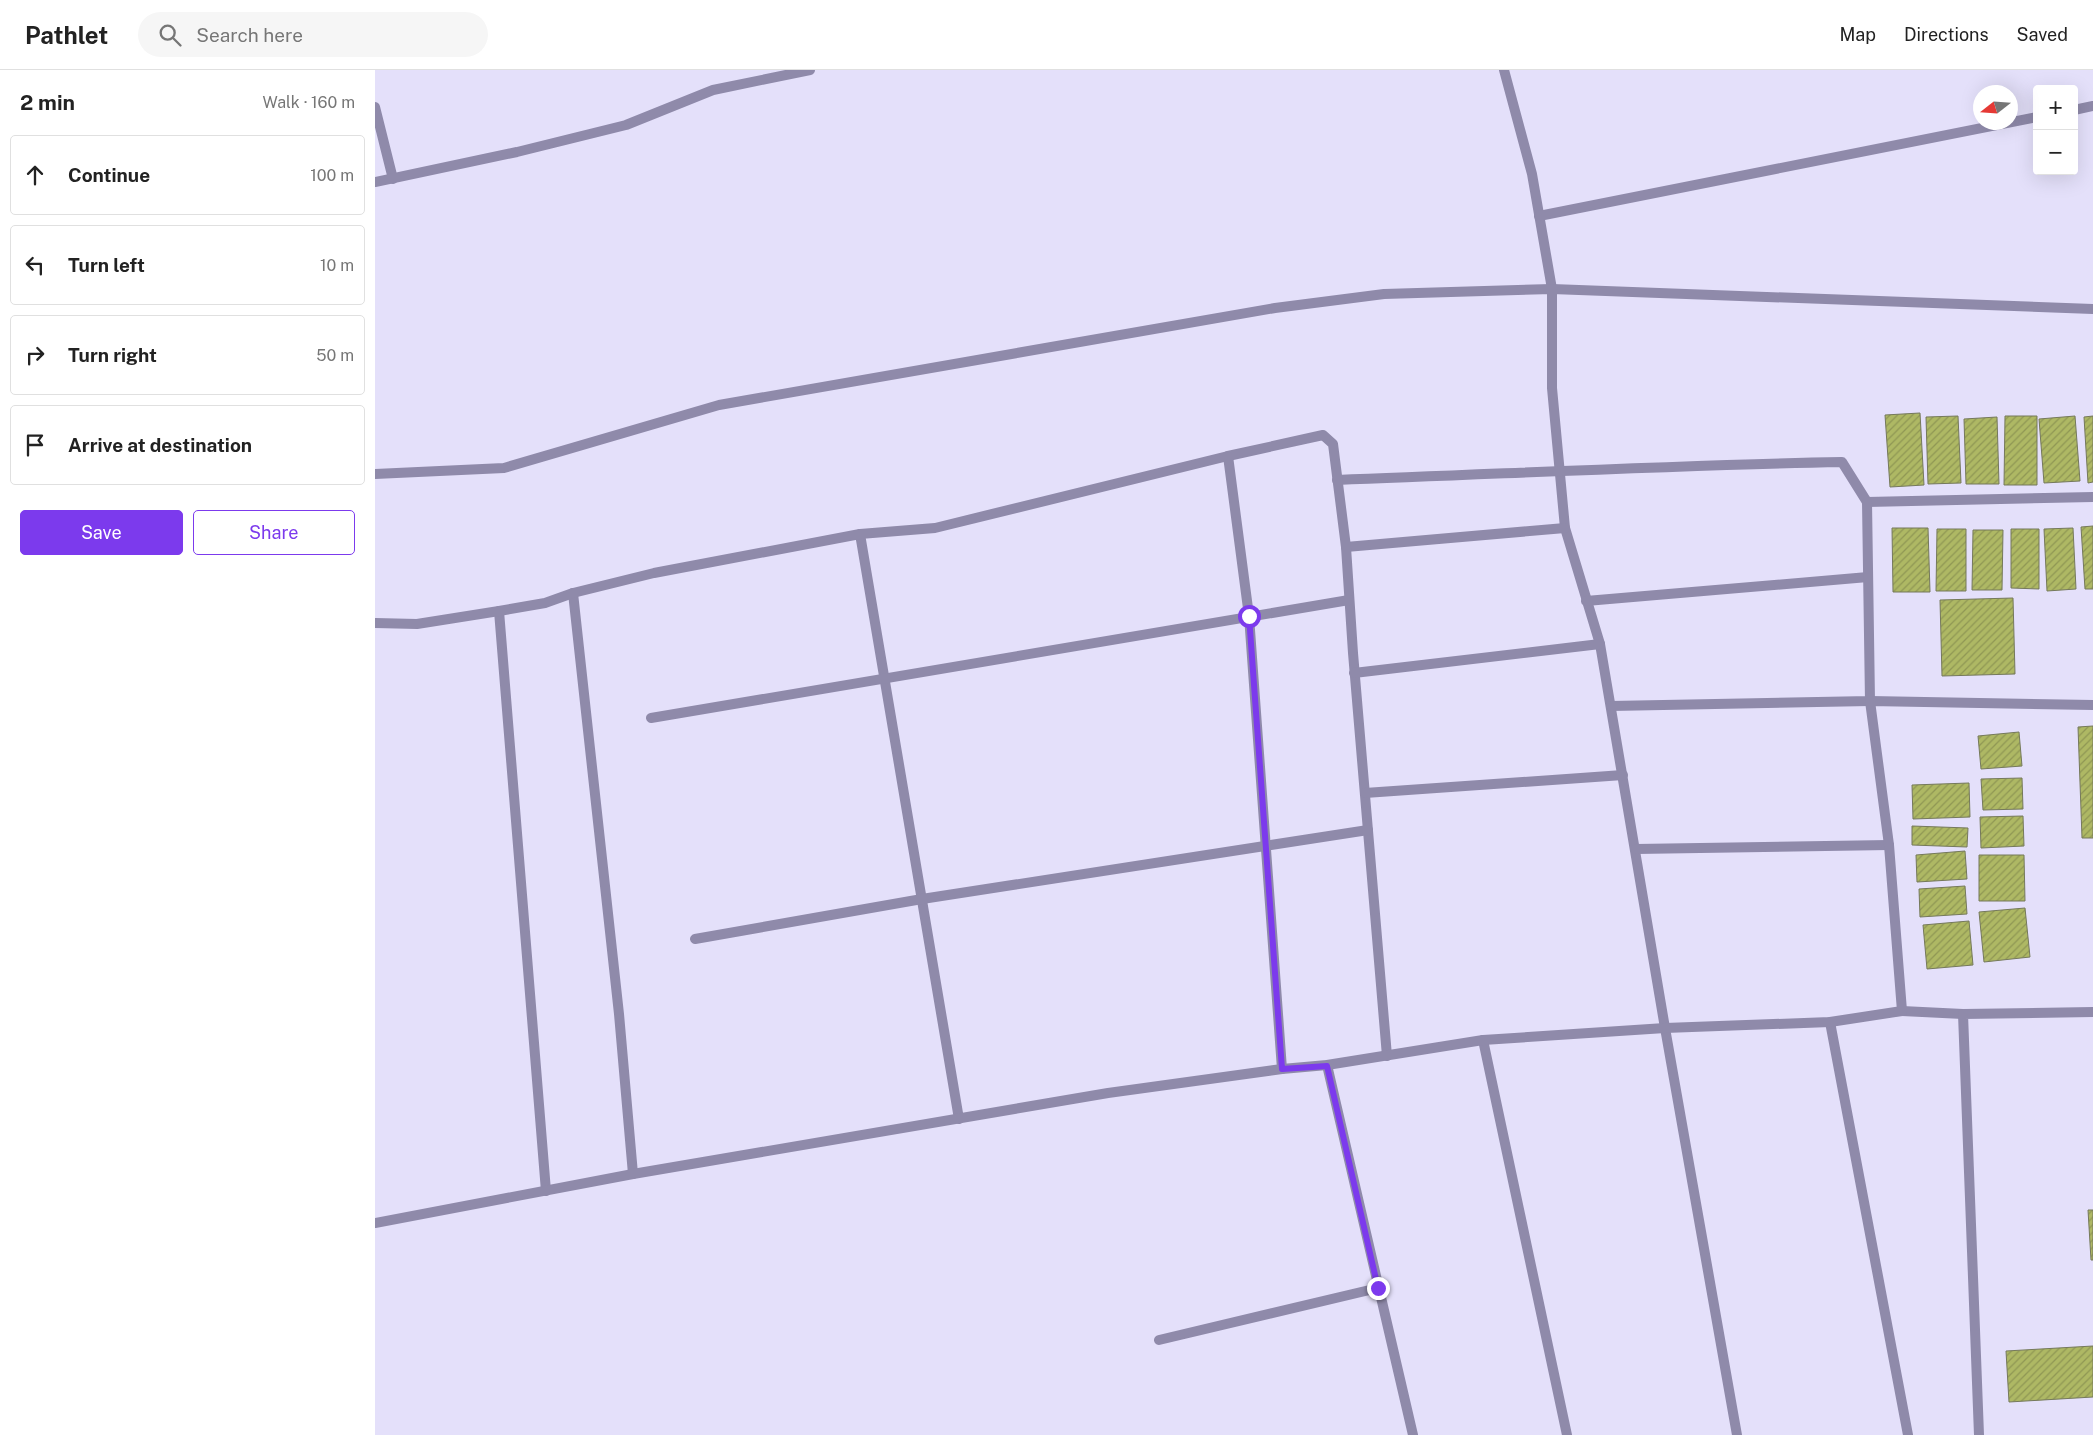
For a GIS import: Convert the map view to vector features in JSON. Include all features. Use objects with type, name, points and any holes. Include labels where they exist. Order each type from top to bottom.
[{"type":"street","points":[[375,182],[517,152],[626,125],[713,90],[810,70]]},
{"type":"street","points":[[1504,70],[1532,174],[1552,289],[1552,388],[1565,528],[1600,644],[1737,1435]]},
{"type":"street","points":[[2078,109],[2093,106]]},
{"type":"street","points":[[375,107],[393,179]]},
{"type":"street","points":[[1539,216],[2033,118]]},
{"type":"street","points":[[375,474],[504,468],[719,405],[1275,308],[1384,294],[1552,289],[2093,309]]},
{"type":"street","points":[[375,624],[417,624],[499,611],[545,602],[654,573],[859,534],[935,528],[1227,456],[1323,435],[1333,444],[1346,547],[1354,673],[1387,1056]]},
{"type":"street","points":[[1227,456],[1249,616],[1282,1069]]},
{"type":"street","points":[[1337,480],[1559,472],[1708,464],[1842,462],[1867,502],[1870,701],[1889,845],[1902,1011]]},
{"type":"street","points":[[1867,502],[2093,497]]},
{"type":"street","points":[[1346,547],[1565,528]]},
{"type":"street","points":[[859,534],[886,680],[959,1119]]},
{"type":"street","points":[[1586,600],[1868,576]]},
{"type":"street","points":[[573,593],[619,1014],[633,1174]]},
{"type":"street","points":[[651,718],[886,680],[1349,600]]},
{"type":"street","points":[[499,611],[546,1191]]},
{"type":"street","points":[[1354,673],[1600,644]]},
{"type":"street","points":[[1611,706],[1870,701],[2093,705]]},
{"type":"street","points":[[1365,792],[1623,775]]},
{"type":"street","points":[[695,939],[922,899],[1368,830]]},
{"type":"street","points":[[1636,849],[1889,845]]},
{"type":"street","points":[[375,1223],[633,1174],[1108,1093],[1282,1069],[1327,1066],[1483,1040],[1665,1028],[1830,1022],[1902,1011],[1963,1014],[2093,1012]]},
{"type":"street","points":[[1963,1014],[1979,1435]]},
{"type":"street","points":[[1830,1022],[1907,1435]]},
{"type":"street","points":[[1483,1040],[1567,1435]]},
{"type":"street","points":[[1327,1066],[1413,1435]]},
{"type":"street","points":[[1159,1340],[1378,1288]]},
{"type":"building","points":[[1920,413],[1924,485],[1890,487],[1885,415]]},
{"type":"building","points":[[1958,416],[1961,483],[1928,484],[1926,417]]},
{"type":"building","points":[[2005,416],[2037,416],[2037,485],[2004,485]]},
{"type":"building","points":[[2075,416],[2080,481],[2044,483],[2039,419]]},
{"type":"building","points":[[2093,416],[2093,482],[2088,483],[2084,417]]},
{"type":"building","points":[[1997,417],[1999,484],[1966,484],[1964,419]]},
{"type":"building","points":[[2093,526],[2093,589],[2085,589],[2081,527]]},
{"type":"building","points":[[1892,528],[1928,528],[1930,592],[1893,592]]},
{"type":"building","points":[[2073,528],[2076,589],[2047,591],[2044,529]]},
{"type":"building","points":[[1937,529],[1966,529],[1966,591],[1936,591]]},
{"type":"building","points":[[2011,529],[2039,529],[2039,589],[2011,588]]},
{"type":"building","points":[[1973,530],[2003,530],[2002,590],[1972,590]]},
{"type":"building","points":[[2013,598],[2015,674],[1942,676],[1940,600]]},
{"type":"building","points":[[2093,726],[2093,838],[2082,838],[2078,727]]},
{"type":"building","points":[[2019,732],[2022,766],[1981,769],[1978,736]]},
{"type":"building","points":[[2022,778],[2023,809],[1983,810],[1981,779]]},
{"type":"building","points":[[1969,783],[1970,817],[1913,819],[1912,785]]},
{"type":"building","points":[[2023,816],[2024,846],[1981,848],[1980,817]]},
{"type":"building","points":[[1912,826],[1968,828],[1967,847],[1912,845]]},
{"type":"building","points":[[1965,851],[1967,879],[1917,882],[1916,855]]},
{"type":"building","points":[[1979,855],[2024,855],[2025,901],[1979,901]]},
{"type":"building","points":[[1965,886],[1967,914],[1920,917],[1919,889]]},
{"type":"building","points":[[2025,908],[2030,957],[1984,962],[1979,912]]},
{"type":"building","points":[[1969,921],[1973,965],[1927,969],[1923,925]]},
{"type":"building","points":[[2088,1210],[2093,1210],[2093,1260],[2091,1260]]},
{"type":"building","points":[[2093,1346],[2093,1397],[2009,1402],[2006,1351]]},
{"type":"route","points":[[1249,616],[1282,1069],[1327,1066],[1378,1288]]}]
